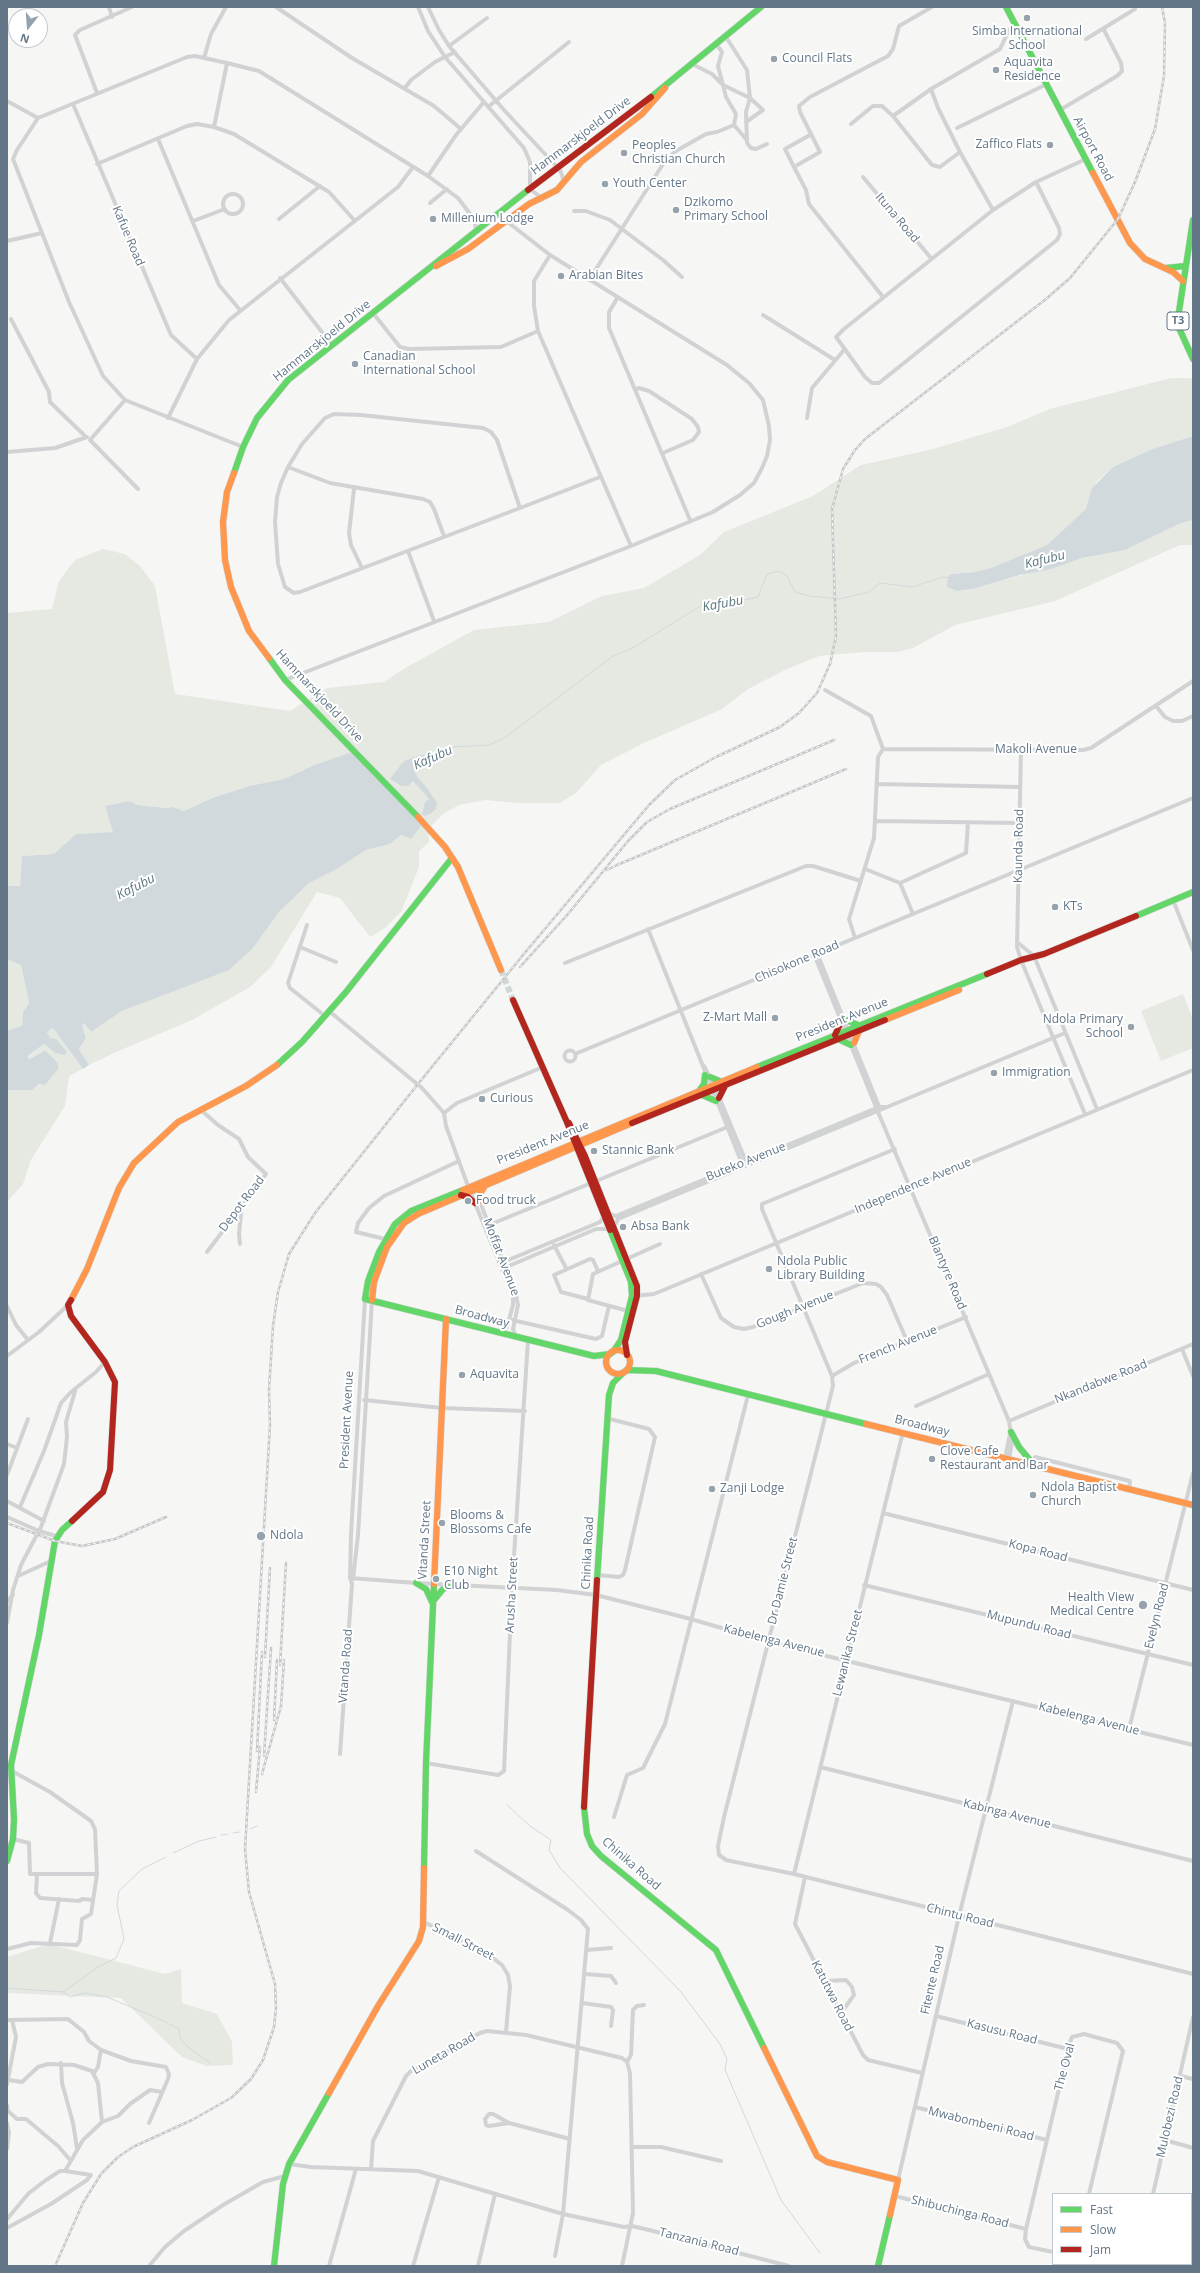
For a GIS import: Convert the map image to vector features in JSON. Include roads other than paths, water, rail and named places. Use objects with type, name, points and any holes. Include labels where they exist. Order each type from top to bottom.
[{"type":"main road","name":"Hammarskjoeld Drive","points":[[501,970],[465,883],[452,858],[414,813],[285,680],[249,631],[231,587],[225,560],[224,509],[227,492],[243,447],[257,418],[269,401],[288,380],[468,238],[476,230],[717,45],[761,7]]},
{"type":"main road","name":"Airport Road","points":[[1006,7],[1130,243],[1145,259],[1177,275],[1183,281]]},
{"type":"main road","name":"Hammarskjoeld Drive","points":[[429,269],[452,259],[513,214],[557,190],[581,162],[634,120],[654,102],[671,81]]},
{"type":"main road","points":[[629,113],[634,116],[634,120]]},
{"type":"main road","name":"T3","points":[[1193,220],[1185,266],[1178,322],[1193,359]]},
{"type":"main road","points":[[468,238],[469,242],[474,244]]},
{"type":"main road","points":[[1161,267],[1176,268],[1185,266]]},
{"type":"main road","points":[[7,1861],[13,1839],[9,1770],[39,1635],[56,1536],[94,1502],[103,1492],[107,1483],[112,1453],[115,1393],[112,1374],[105,1362],[71,1316],[68,1305],[87,1269],[124,1178],[134,1163],[154,1142],[178,1122],[246,1086],[274,1067],[302,1042],[327,1014],[452,858]]},
{"type":"main road","name":"President Avenue","points":[[440,1202],[471,1186],[1193,892]]},
{"type":"main road","points":[[513,1000],[582,1157],[624,1259],[631,1282],[634,1296],[625,1342],[630,1364],[626,1371],[613,1384],[608,1367],[611,1353],[621,1340],[628,1311],[634,1296]]},
{"type":"main road","points":[[843,1021],[859,1028],[852,1044],[837,1037],[843,1021]]},
{"type":"main road","points":[[708,1076],[724,1084],[717,1099],[700,1094],[708,1076]]},
{"type":"main road","points":[[570,1129],[590,1138],[582,1157]]},
{"type":"main road","points":[[570,1129],[563,1149],[582,1157]]},
{"type":"main road","name":"President Avenue","points":[[372,1300],[374,1282],[392,1234],[405,1214],[461,1195],[471,1186],[486,1184],[563,1149]]},
{"type":"main road","points":[[461,1195],[478,1202],[480,1194],[486,1184]]},
{"type":"main road","name":"President Avenue","points":[[365,1299],[374,1264],[385,1239],[392,1234]]},
{"type":"main road","name":"Broadway","points":[[365,1299],[594,1356]]},
{"type":"main road","name":"Vitanda Street","points":[[274,2266],[285,2176],[289,2164],[378,2006],[419,1941],[424,1922],[426,1763],[446,1319]]},
{"type":"main road","points":[[594,1356],[621,1351],[645,1369]]},
{"type":"main road","points":[[594,1356],[618,1374],[626,1371],[645,1369]]},
{"type":"main road","name":"Broadway","points":[[645,1369],[748,1394],[825,1415],[903,1432],[1193,1505]]},
{"type":"main road","name":"Chinika Road","points":[[613,1384],[609,1395],[606,1418],[584,1816],[585,1829],[590,1842],[601,1856],[716,1950],[817,2156],[827,2162],[898,2180]]},
{"type":"main road","points":[[1011,1430],[1024,1454],[1036,1466]]},
{"type":"main road","points":[[416,1583],[426,1589],[433,1606]]},
{"type":"main road","points":[[433,1606],[438,1593],[443,1589],[456,1585]]},
{"type":"main road","name":"Fitente Road","points":[[878,2266],[898,2180]]},
{"type":"street","points":[[109,7],[112,17]]},
{"type":"street","points":[[97,93],[75,35],[80,30],[132,7]]},
{"type":"street","points":[[204,58],[211,34],[226,7]]},
{"type":"street","points":[[276,7],[352,58],[405,88],[450,118],[461,129]]},
{"type":"street","points":[[418,7],[428,31],[445,57],[524,148],[530,162],[530,188],[543,199]]},
{"type":"street","points":[[428,7],[439,30],[449,46],[562,172],[564,183]]},
{"type":"street","points":[[794,167],[819,154],[800,112],[799,106],[802,102],[888,56],[893,49],[898,28],[927,8],[932,7]]},
{"type":"street","points":[[1086,39],[1104,30],[1135,9]]},
{"type":"street","points":[[449,46],[487,18]]},
{"type":"street","points":[[893,116],[931,89],[1000,49],[1008,30],[1016,25]]},
{"type":"street","points":[[1060,110],[1117,76],[1122,71],[1121,63],[1104,30]]},
{"type":"street","points":[[726,37],[746,67],[750,98],[746,112],[746,139]]},
{"type":"street","points":[[488,107],[569,42]]},
{"type":"street","points":[[717,45],[722,52],[718,66],[726,97],[736,114],[734,125]]},
{"type":"street","points":[[405,88],[415,77],[455,52]]},
{"type":"street","points":[[243,447],[125,400],[103,376],[69,302],[13,159],[17,150],[38,118],[187,57],[204,58],[227,63],[259,72],[428,176],[458,198],[474,219],[484,225]]},
{"type":"street","points":[[214,127],[227,63]]},
{"type":"street","points":[[692,64],[710,73],[723,85],[750,98],[763,110],[746,122]]},
{"type":"street","points":[[957,128],[1047,84]]},
{"type":"street","points":[[931,89],[938,108],[960,152],[993,210]]},
{"type":"street","points":[[7,101],[38,118]]},
{"type":"street","points":[[428,176],[461,129],[484,102]]},
{"type":"street","name":"Kafue Road","points":[[73,104],[97,164],[171,335],[196,359]]},
{"type":"street","points":[[851,124],[878,105],[882,106],[893,116],[936,167],[940,167],[960,152]]},
{"type":"street","points":[[97,164],[187,126],[197,124],[214,127],[234,134],[320,186],[335,198],[354,221]]},
{"type":"street","points":[[734,125],[746,139],[750,147],[754,149],[767,144]]},
{"type":"street","points":[[589,280],[670,156],[706,134],[717,132],[734,125]]},
{"type":"street","points":[[810,134],[785,149],[806,190],[811,210],[883,297]]},
{"type":"street","points":[[158,139],[219,285],[240,310]]},
{"type":"street","points":[[1036,182],[1059,228],[1060,234],[1057,240],[879,383],[872,383],[865,378],[836,337],[931,258],[993,210],[1036,182],[1086,158]]},
{"type":"street","points":[[168,418],[196,359],[224,325],[240,310],[280,278],[398,187],[413,167]]},
{"type":"street","name":"Ituna Road","points":[[863,177],[931,258]]},
{"type":"street","points":[[278,219],[320,186]]},
{"type":"street","points":[[430,203],[447,189]]},
{"type":"street","points":[[234,194],[241,198],[243,202],[240,210],[232,214],[225,209],[223,205],[226,197],[234,194]]},
{"type":"street","points":[[193,221],[225,209]]},
{"type":"street","points":[[574,211],[586,211],[610,220],[663,260],[682,277]]},
{"type":"street","points":[[513,214],[517,227]]},
{"type":"street","points":[[474,219],[476,230]]},
{"type":"street","points":[[285,680],[434,621],[631,546],[690,520],[713,512],[740,495],[754,483],[767,456],[770,440],[763,400],[749,383],[727,366],[550,255],[531,242],[517,227],[505,220]]},
{"type":"street","points":[[7,242],[42,233]]},
{"type":"street","points":[[550,255],[534,281],[534,306],[538,331],[631,546]]},
{"type":"street","points":[[280,278],[332,345]]},
{"type":"street","points":[[618,297],[609,312],[608,323],[690,520]]},
{"type":"street","points":[[373,313],[400,347],[409,349],[501,347],[538,331]]},
{"type":"street","points":[[764,315],[835,360]]},
{"type":"street","points":[[12,319],[49,392],[50,402],[138,489]]},
{"type":"street","points":[[807,418],[812,388],[844,350]]},
{"type":"street","points":[[635,390],[639,388],[649,392],[692,419],[698,427],[698,432],[693,440],[663,453]]},
{"type":"street","points":[[90,440],[125,400]]},
{"type":"street","points":[[520,508],[497,440],[491,432],[483,428],[346,413],[334,414],[325,418],[314,429],[288,467],[278,497],[275,522],[276,549],[285,587],[289,591],[300,592],[520,508],[600,476]]},
{"type":"street","points":[[7,452],[55,448],[85,436]]},
{"type":"street","points":[[288,467],[314,478],[354,488],[423,499],[430,502],[444,536]]},
{"type":"street","points":[[354,488],[349,533],[351,545],[362,568]]},
{"type":"street","points":[[408,551],[434,621]]},
{"type":"street","name":"Makoli Avenue","points":[[883,749],[1079,751],[1087,749],[1193,681]]},
{"type":"street","points":[[825,690],[871,716],[883,749],[878,757],[874,838],[849,919],[855,938]]},
{"type":"street","points":[[1156,706],[1165,717],[1173,721],[1182,721],[1193,716]]},
{"type":"street","name":"Kaunda Road","points":[[1021,750],[1017,941],[1022,962],[1085,1114]]},
{"type":"street","points":[[877,784],[1020,787]]},
{"type":"street","name":"Chisokone Road","points":[[575,1054],[1193,798]]},
{"type":"street","points":[[876,821],[1019,822]]},
{"type":"street","points":[[900,883],[966,853],[968,822]]},
{"type":"street","points":[[565,963],[648,928],[806,866],[813,866],[861,881]]},
{"type":"street","points":[[865,869],[900,883],[913,914]]},
{"type":"street","points":[[1172,900],[1193,950]]},
{"type":"street","points":[[307,925],[291,970],[289,986],[422,1088],[444,1113],[457,1103],[543,1068]]},
{"type":"street","points":[[648,928],[703,1066],[745,1165]]},
{"type":"street","points":[[1017,941],[1035,957],[1097,1109]]},
{"type":"street","points":[[300,947],[336,962]]},
{"type":"street","name":"Blantyre Road","points":[[816,954],[895,1149],[1009,1421],[1011,1430],[1007,1459]]},
{"type":"street","name":"Buteko Avenue","points":[[504,1268],[600,1222],[606,1215],[616,1216],[641,1208],[1065,1033]]},
{"type":"street","name":"Independence Avenue","points":[[634,1296],[654,1294],[1193,1070]]},
{"type":"street","name":"Depot Road","points":[[201,1110],[218,1125],[239,1139],[253,1162],[266,1173],[207,1252]]},
{"type":"street","name":"Moffat Avenue","points":[[444,1113],[446,1126],[459,1161],[489,1225],[502,1263]]},
{"type":"street","points":[[489,1225],[728,1127]]},
{"type":"street","points":[[832,1376],[762,1209],[763,1202],[895,1149]]},
{"type":"street","points":[[385,1239],[356,1232],[358,1223],[368,1208],[384,1196],[459,1161]]},
{"type":"street","name":"Moffat Avenue","points":[[478,1202],[518,1300],[512,1320],[516,1337]]},
{"type":"street","points":[[240,1244],[239,1234],[242,1204]]},
{"type":"street","name":"Buteko Avenue","points":[[502,1263],[596,1229],[611,1228],[618,1220],[641,1208]]},
{"type":"street","points":[[554,1244],[566,1268]]},
{"type":"street","points":[[588,1299],[592,1276],[598,1271],[660,1244]]},
{"type":"street","points":[[598,1271],[593,1260],[590,1258],[566,1268],[554,1275],[559,1290],[628,1311]]},
{"type":"street","name":"Gough Avenue","points":[[701,1274],[718,1312],[725,1322],[734,1327],[744,1329],[753,1327],[863,1283],[876,1284],[884,1290],[907,1341]]},
{"type":"street","name":"President Avenue","points":[[352,1578],[351,1535],[365,1299]]},
{"type":"street","name":"President Avenue","points":[[352,1578],[358,1535],[372,1300]]},
{"type":"street","points":[[7,1356],[68,1305]]},
{"type":"street","points":[[7,1306],[16,1324],[28,1340]]},
{"type":"street","points":[[498,1332],[506,1328],[512,1320],[596,1340],[602,1336],[609,1306]]},
{"type":"street","name":"French Avenue","points":[[832,1376],[854,1364],[907,1341],[966,1318]]},
{"type":"street","name":"Arusha Street","points":[[426,1763],[498,1775],[504,1771],[512,1587],[525,1411],[528,1340]]},
{"type":"street","name":"Nkandabwe Road","points":[[1009,1421],[1193,1344]]},
{"type":"street","points":[[1182,1349],[1193,1376]]},
{"type":"street","points":[[20,1507],[44,1452],[61,1403],[105,1362]]},
{"type":"street","points":[[916,1406],[989,1374]]},
{"type":"street","name":"Dr Damie Street","points":[[726,1860],[719,1854],[718,1851],[724,1817],[833,1386],[832,1376]]},
{"type":"street","points":[[7,1623],[13,1592],[21,1565],[44,1521],[64,1464],[67,1437],[66,1422],[76,1388]]},
{"type":"street","points":[[614,1817],[625,1779],[629,1773],[643,1768],[664,1727],[748,1394]]},
{"type":"street","points":[[360,1400],[442,1408],[525,1411]]},
{"type":"street","points":[[598,1575],[619,1577],[623,1576],[626,1570],[655,1437],[649,1429],[606,1418]]},
{"type":"street","points":[[7,1475],[28,1419]]},
{"type":"street","name":"Lewanika Street","points":[[794,1874],[864,1585],[903,1432]]},
{"type":"street","points":[[7,1444],[18,1448]]},
{"type":"street","points":[[356,1451],[363,1451]]},
{"type":"street","points":[[1034,1457],[1130,1481],[1129,1489]]},
{"type":"street","points":[[1096,1481],[1098,1473]]},
{"type":"street","name":"Evelyn Road","points":[[1129,1729],[1193,1473]]},
{"type":"street","points":[[7,1500],[44,1521]]},
{"type":"street","name":"Kopa Road","points":[[883,1513],[1193,1590]]},
{"type":"street","points":[[7,1517],[39,1531],[56,1536]]},
{"type":"street","points":[[351,1535],[358,1535]]},
{"type":"street","points":[[18,1576],[51,1561]]},
{"type":"street","name":"Kabelenga Avenue","points":[[352,1578],[416,1583],[557,1590],[596,1595],[691,1619],[768,1642],[847,1659],[1193,1745]]},
{"type":"street","name":"Vitanda Road","points":[[340,1754],[352,1578]]},
{"type":"street","name":"Mupundu Road","points":[[864,1585],[1193,1665]]},
{"type":"street","points":[[7,1588],[13,1592]]},
{"type":"street","points":[[7,1601],[13,1592]]},
{"type":"street","name":"Fitente Road","points":[[898,2180],[959,1916],[1013,1701]]},
{"type":"street","name":"Kabinga Avenue","points":[[820,1767],[1193,1861]]},
{"type":"street","points":[[7,1949],[18,1948],[23,1944],[50,1943],[77,1945],[80,1940],[82,1919],[90,1916],[97,1874],[95,1829],[90,1821],[50,1792],[9,1770]]},
{"type":"street","points":[[13,1839],[29,1843],[30,1872],[37,1874],[97,1874]]},
{"type":"street","points":[[476,1851],[581,1920],[588,1929],[563,2214],[555,2256]]},
{"type":"street","name":"Chintu Road","points":[[726,1860],[794,1874],[805,1878],[1193,1974]]},
{"type":"street","points":[[37,1874],[35,1888],[38,1897],[78,1901],[93,1900]]},
{"type":"street","name":"Katutwa Road","points":[[805,1878],[795,1924],[865,2058],[922,2073]]},
{"type":"street","points":[[50,1943],[59,1899]]},
{"type":"street","name":"Small Street","points":[[424,1922],[490,1954],[502,1965],[508,1975],[510,1986],[506,2032]]},
{"type":"street","points":[[587,1950],[610,1948]]},
{"type":"street","points":[[585,1974],[611,1976],[616,1983]]},
{"type":"street","points":[[825,1981],[846,1980],[852,1986],[854,1995],[842,2013]]},
{"type":"street","points":[[582,2003],[611,2007],[613,2010],[611,2026]]},
{"type":"street","points":[[622,2266],[632,2226],[630,2073],[627,2062],[631,2055],[633,2010],[637,2006],[644,2006]]},
{"type":"street","name":"Kasusu Road","points":[[936,2016],[1068,2049]]},
{"type":"street","name":"Mulobezi Road","points":[[1152,2193],[1193,2017]]},
{"type":"street","points":[[7,2020],[67,2018],[101,2050],[131,2061],[166,2067],[169,2074],[168,2079],[149,2123]]},
{"type":"street","points":[[12,2020],[16,2037],[8,2082],[22,2082],[38,2067],[48,2064],[61,2063],[88,2069],[94,2073],[98,2083],[102,2122]]},
{"type":"street","name":"Luneta Road","points":[[371,2169],[373,2142],[409,2074],[480,2033],[506,2032],[534,2037],[619,2057],[627,2062]]},
{"type":"street","name":"The Oval","points":[[1052,2252],[1029,2246],[1025,2239],[1026,2229],[1068,2049],[1072,2037],[1084,2034],[1117,2043],[1123,2051],[1090,2193]]},
{"type":"street","points":[[94,2073],[98,2067],[101,2050]]},
{"type":"street","points":[[61,2063],[62,2083],[73,2123],[77,2148]]},
{"type":"street","points":[[1180,2076],[1193,2079]]},
{"type":"street","points":[[65,2171],[77,2148],[102,2122],[118,2116],[130,2104],[150,2090],[162,2092]]},
{"type":"street","points":[[7,2105],[8,2112],[18,2120],[26,2119],[58,2146],[71,2162]]},
{"type":"street","name":"Mwabombeni Road","points":[[915,2107],[1047,2140]]},
{"type":"street","points":[[509,2123],[489,2126],[486,2125],[485,2119],[489,2114],[492,2114],[509,2123],[570,2139]]},
{"type":"street","points":[[7,2123],[9,2133],[7,2149]]},
{"type":"street","points":[[1165,2140],[1193,2148]]},
{"type":"street","points":[[632,2147],[661,2147],[721,2161]]},
{"type":"street","name":"Tanzania Road","points":[[289,2164],[306,2167],[414,2170],[563,2214],[624,2227],[632,2226],[789,2266]]},
{"type":"street","points":[[330,2266],[356,2169]]},
{"type":"street","points":[[7,2219],[29,2193],[60,2171],[91,2175],[87,2180],[51,2204],[7,2228]]},
{"type":"street","points":[[149,2266],[165,2247],[210,2214],[263,2182],[285,2176]]},
{"type":"street","points":[[413,2266],[439,2177]]},
{"type":"street","points":[[478,2266],[495,2194]]},
{"type":"street","name":"Shibuchinga Road","points":[[894,2196],[1026,2229]]},
{"type":"water","points":[[1193,436],[1193,520],[1181,523],[1125,550],[1082,558],[1051,569],[1020,575],[973,589],[957,591],[947,587],[948,576],[952,574],[975,572],[991,568],[1047,545],[1086,509],[1092,488],[1113,467],[1150,450]]},
{"type":"water","points":[[355,751],[424,822],[411,839],[401,835],[390,844],[366,850],[337,869],[309,883],[279,912],[253,948],[229,970],[122,1011],[91,1032],[84,1023],[82,1026],[86,1038],[79,1049],[89,1065],[83,1069],[53,1028],[47,1032],[50,1038],[56,1039],[67,1052],[65,1055],[55,1053],[44,1044],[28,1056],[28,1059],[45,1050],[58,1063],[58,1069],[45,1085],[39,1084],[33,1090],[7,1090],[7,1031],[22,1026],[23,1012],[29,1003],[21,965],[7,959],[7,886],[20,886],[22,856],[54,854],[76,834],[113,832],[105,806],[130,801],[137,805],[166,808],[173,807],[184,811],[212,798],[249,786],[284,779],[314,765]]},
{"type":"water","points":[[419,755],[440,755],[437,763],[431,762],[414,770],[418,778],[428,789],[437,803],[436,809],[430,814],[424,816],[422,814],[425,802],[429,799],[413,781],[408,786],[402,786],[390,779],[404,761]]},
{"type":"waterway","name":"Kafubu","points":[[435,756],[453,747],[489,745],[503,739],[613,656],[631,649],[702,605],[718,606],[758,597],[767,574],[779,571],[787,576],[795,592],[809,596],[839,599],[869,592],[880,583],[912,587],[943,577],[948,578]]},
{"type":"waterway","points":[[507,1805],[530,1826],[551,1840],[549,1850],[560,1868],[681,1992],[720,2044],[727,2059],[725,2070],[781,2200],[820,2253]]},
{"type":"waterway","points":[[250,1829],[257,1826]]},
{"type":"waterway","points":[[233,1833],[240,1832]]},
{"type":"waterway","points":[[221,1835],[228,1834]]},
{"type":"waterway","points":[[173,1853],[199,1841],[216,1837]]},
{"type":"waterway","points":[[7,1988],[63,1992],[98,1967],[116,1958],[124,1939],[117,1905],[119,1891],[142,1869],[166,1857]]},
{"type":"waterway","points":[[63,1992],[70,1997],[85,1993],[107,1997],[157,2018],[179,2029],[180,2038],[189,2048],[210,2063]]},
{"type":"tunnel","points":[[501,970],[513,1000]]},
{"type":"railway","points":[[55,2266],[83,2203],[101,2174],[118,2157],[133,2147],[192,2120],[231,2098],[251,2079],[263,2060],[274,2027],[276,2008],[275,1984],[249,1892],[245,1849],[270,1425],[269,1390],[273,1326],[278,1292],[289,1254],[315,1213],[418,1084],[523,955],[649,805],[675,780],[716,757],[780,727],[799,713],[817,693],[830,664],[836,636],[832,509],[843,469],[855,450],[865,439],[1046,299],[1070,278],[1118,219],[1135,182],[1155,129],[1164,76],[1165,23],[1162,7]]},
{"type":"railway","points":[[520,967],[568,914],[628,841],[647,822],[670,809],[834,740]]},
{"type":"railway","points":[[607,870],[846,769]]},
{"type":"railway","points":[[7,1523],[55,1541],[82,1546],[115,1539],[166,1517]]},
{"type":"railway","points":[[280,1665],[286,1563]]},
{"type":"railway","points":[[265,1657],[270,1568]]},
{"type":"railway","points":[[264,1756],[271,1648]]},
{"type":"railway","points":[[257,1751],[262,1652]]},
{"type":"railway","points":[[274,1720],[277,1660]]},
{"type":"railway","points":[[262,1774],[281,1706],[284,1660]]},
{"type":"railway","points":[[256,1792],[260,1747]]},
{"type":"place","name":"Simba International School","points":[[1027,18]]},
{"type":"place","name":"Council Flats","points":[[774,59]]},
{"type":"place","name":"Aquavita Residence","points":[[996,70]]},
{"type":"place","name":"Zaffico Flats","points":[[1050,145]]},
{"type":"place","name":"Peoples Christian Church","points":[[624,153]]},
{"type":"place","name":"Youth Center","points":[[605,184]]},
{"type":"place","name":"Dzikomo Primary School","points":[[676,210]]},
{"type":"place","name":"Millenium Lodge","points":[[433,219]]},
{"type":"place","name":"Arabian Bites","points":[[561,276]]},
{"type":"place","name":"Canadian International School","points":[[355,364]]},
{"type":"place","name":"KTs","points":[[1055,907]]},
{"type":"place","name":"Z-Mart Mall","points":[[775,1018]]},
{"type":"place","name":"Ndola Primary School","points":[[1131,1027]]},
{"type":"place","name":"Immigration","points":[[994,1073]]},
{"type":"place","name":"Curious","points":[[482,1099]]},
{"type":"place","name":"Stannic Bank","points":[[594,1151]]},
{"type":"place","name":"Food truck","points":[[468,1201]]},
{"type":"place","name":"Absa Bank","points":[[623,1227]]},
{"type":"place","name":"Ndola Public Library Building","points":[[769,1269]]},
{"type":"place","name":"Aquavita","points":[[462,1375]]},
{"type":"place","name":"Clove Cafe Restaurant and Bar","points":[[932,1459]]},
{"type":"place","name":"Zanji Lodge","points":[[712,1489]]},
{"type":"place","name":"Ndola Baptist Church","points":[[1033,1495]]},
{"type":"place","name":"Blooms & Blossoms Cafe","points":[[442,1523]]},
{"type":"place","name":"Ndola","points":[[261,1536]]},
{"type":"place","name":"E10 Night Club","points":[[436,1579]]},
{"type":"place","name":"Health View Medical Centre","points":[[1143,1605]]}]
